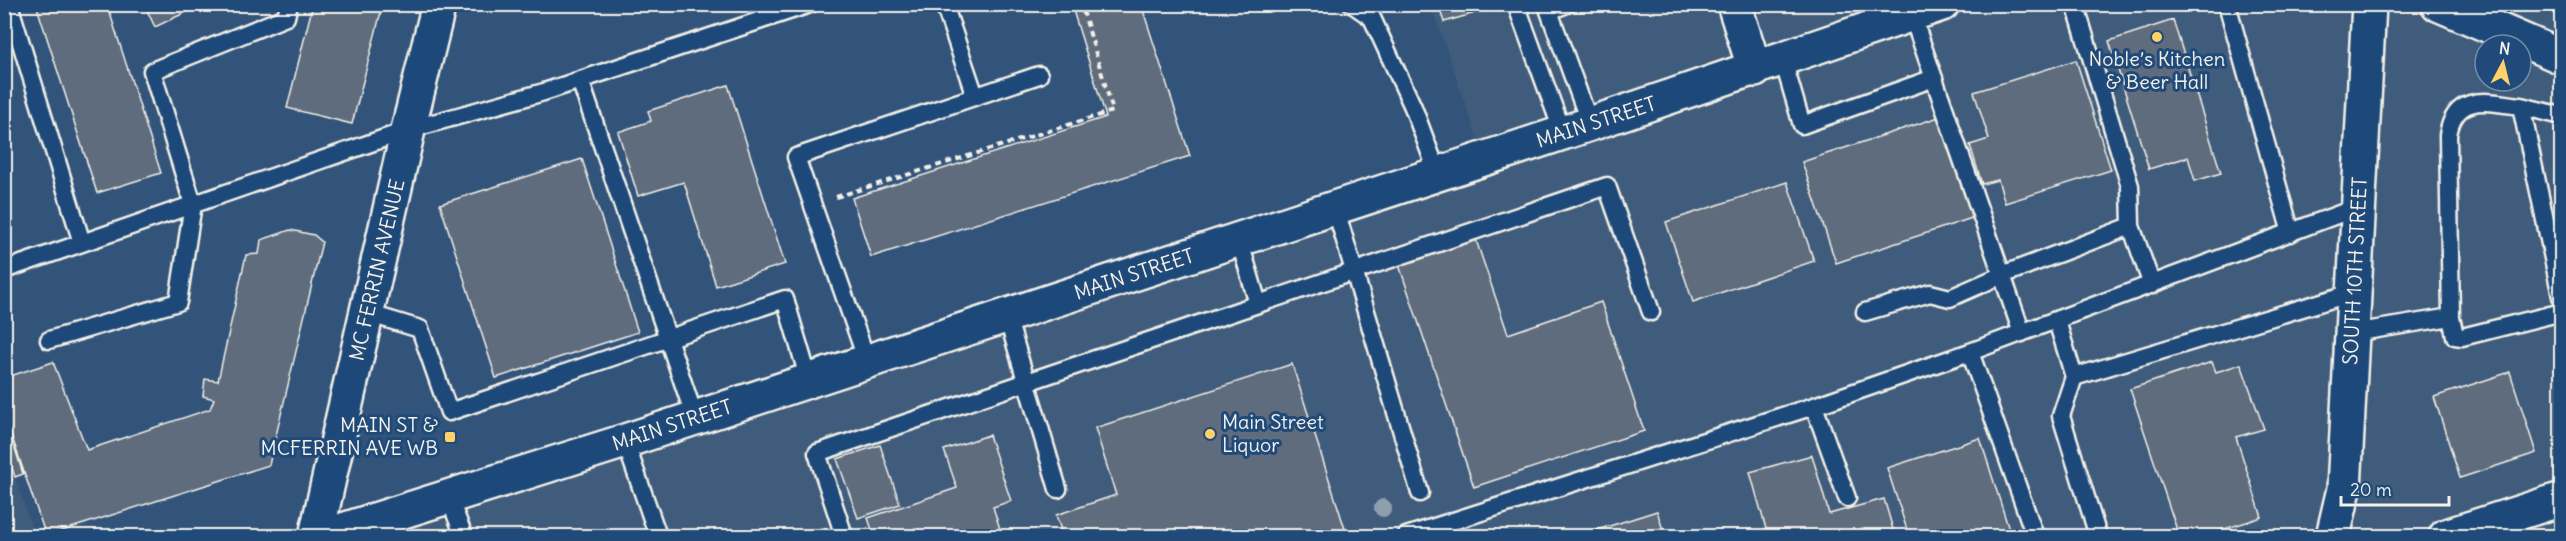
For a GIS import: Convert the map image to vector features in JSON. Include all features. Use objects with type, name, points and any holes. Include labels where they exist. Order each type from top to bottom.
[{"type":"main road","name":"MC FERRIN AVENUE","points":[[316,537],[408,130],[439,4]]},
{"type":"main road","points":[[1734,4],[1769,65]]},
{"type":"main road","name":"SOUTH 10TH STREET","points":[[2333,537],[2344,489],[2369,4]]},
{"type":"main road","points":[[2438,4],[2562,57]]},
{"type":"main road","name":"MAIN STREET","points":[[324,537],[372,530],[449,498],[1576,129],[1927,10]]},
{"type":"main road","points":[[2446,537],[2562,499]]},
{"type":"lane","points":[[9,4],[82,243]]},
{"type":"lane","points":[[49,340],[178,302],[194,204],[152,71],[286,17],[289,4]]},
{"type":"lane","points":[[4,270],[408,130],[580,80],[810,4]]},
{"type":"lane","points":[[944,4],[975,96]]},
{"type":"lane","points":[[1352,4],[1372,18],[1413,107],[1438,174]]},
{"type":"lane","points":[[1516,4],[1576,129]]},
{"type":"lane","points":[[1567,4],[1549,11],[1576,129]]},
{"type":"lane","points":[[2074,4],[2130,186],[2131,226],[2152,285]]},
{"type":"lane","points":[[2227,4],[2291,233]]},
{"type":"lane","points":[[1927,10],[1934,78],[2022,333]]},
{"type":"lane","points":[[1769,65],[1802,125],[1934,78]]},
{"type":"lane","points":[[867,361],[796,157],[1039,75]]},
{"type":"lane","points":[[580,80],[695,418]]},
{"type":"lane","points":[[2562,116],[2521,106],[2484,102],[2470,103],[2458,109],[2451,121],[2448,154],[2451,317],[2455,336],[2462,337],[2562,312]]},
{"type":"lane","points":[[2521,106],[2562,301]]},
{"type":"lane","points":[[844,537],[817,453],[1607,186],[1651,312]]},
{"type":"lane","points":[[1335,207],[1420,493]]},
{"type":"lane","points":[[1406,537],[1814,406],[1970,352],[2358,207]]},
{"type":"lane","points":[[1865,312],[1930,293],[1950,298],[2002,275],[2131,226]]},
{"type":"lane","points":[[1239,239],[1258,304]]},
{"type":"lane","points":[[2074,377],[2355,292]]},
{"type":"lane","points":[[367,313],[420,329],[448,412],[785,299],[809,380]]},
{"type":"lane","points":[[1007,315],[1058,489]]},
{"type":"lane","points":[[2353,333],[2451,317]]},
{"type":"lane","points":[[2057,321],[2074,377],[2061,416],[2098,537]]},
{"type":"lane","points":[[1970,352],[2035,537]]},
{"type":"lane","points":[[1814,406],[1847,498]]},
{"type":"lane","points":[[625,441],[657,537]]},
{"type":"lane","points":[[449,498],[464,537]]},
{"type":"path","points":[[825,200],[1113,111],[1081,4]]},
{"type":"shaded area","points":[[1431,5],[2561,5],[2561,536],[324,536],[1484,158]]},
{"type":"shaded area","points":[[5,445],[34,536],[5,536]]},
{"type":"building","points":[[36,4],[107,4],[161,173],[97,193]]},
{"type":"building","points":[[144,4],[203,4],[155,27]]},
{"type":"building","points":[[313,4],[383,4],[352,124],[287,108]]},
{"type":"building","points":[[1071,4],[1141,4],[1190,156],[871,257],[852,198],[1106,117]]},
{"type":"building","points":[[1438,4],[1506,4],[1444,22]]},
{"type":"building","points":[[2173,20],[2221,173],[2195,181],[2188,157],[2149,169],[2109,41]]},
{"type":"building","points":[[2076,60],[2111,170],[2005,203],[1998,180],[1982,184],[1970,145],[1989,139],[1974,92]]},
{"type":"building","points":[[728,85],[785,264],[716,286],[684,182],[638,196],[618,132],[651,121],[648,111]]},
{"type":"building","points":[[1939,117],[1972,218],[1836,263],[1802,162]]},
{"type":"building","points":[[582,159],[638,332],[496,378],[440,204]]},
{"type":"building","points":[[1787,182],[1814,261],[1693,302],[1666,222]]},
{"type":"building","points":[[290,230],[314,235],[322,242],[269,465],[46,536],[4,414],[4,378],[53,362],[87,450],[210,409],[214,399],[203,396],[205,379],[218,381],[246,255],[259,254],[261,240]]},
{"type":"building","points":[[1475,237],[1508,334],[1601,302],[1644,431],[1474,487],[1398,262]]},
{"type":"building","points":[[2212,362],[2216,372],[2241,364],[2264,429],[2236,437],[2262,517],[2203,536],[2179,536],[2130,389]]},
{"type":"building","points":[[1292,364],[1345,529],[1322,536],[1063,536],[1056,515],[1116,495],[1095,428]]},
{"type":"building","points":[[2510,372],[2536,453],[2460,478],[2434,397]]},
{"type":"building","points":[[989,435],[1011,501],[993,507],[1001,532],[988,536],[874,536],[868,518],[957,488],[944,450]]},
{"type":"building","points":[[1980,438],[2011,536],[1909,536],[1887,468]]},
{"type":"building","points":[[12,439],[23,474],[15,477],[4,444]]},
{"type":"building","points":[[880,445],[900,504],[858,518],[837,459]]},
{"type":"building","points":[[4,455],[12,480],[4,482]]},
{"type":"building","points":[[1812,455],[1829,514],[1884,499],[1895,536],[1768,536],[1750,472]]},
{"type":"building","points":[[1657,511],[1665,536],[1578,536]]},
{"type":"place","name":"Noble’s Kitchen & Beer Hall","points":[[2157,37]]},
{"type":"place","name":"Main Street Liquor","points":[[1210,434]]},
{"type":"place","name":"MAIN ST & MCFERRIN AVE WB","points":[[450,437]]}]
